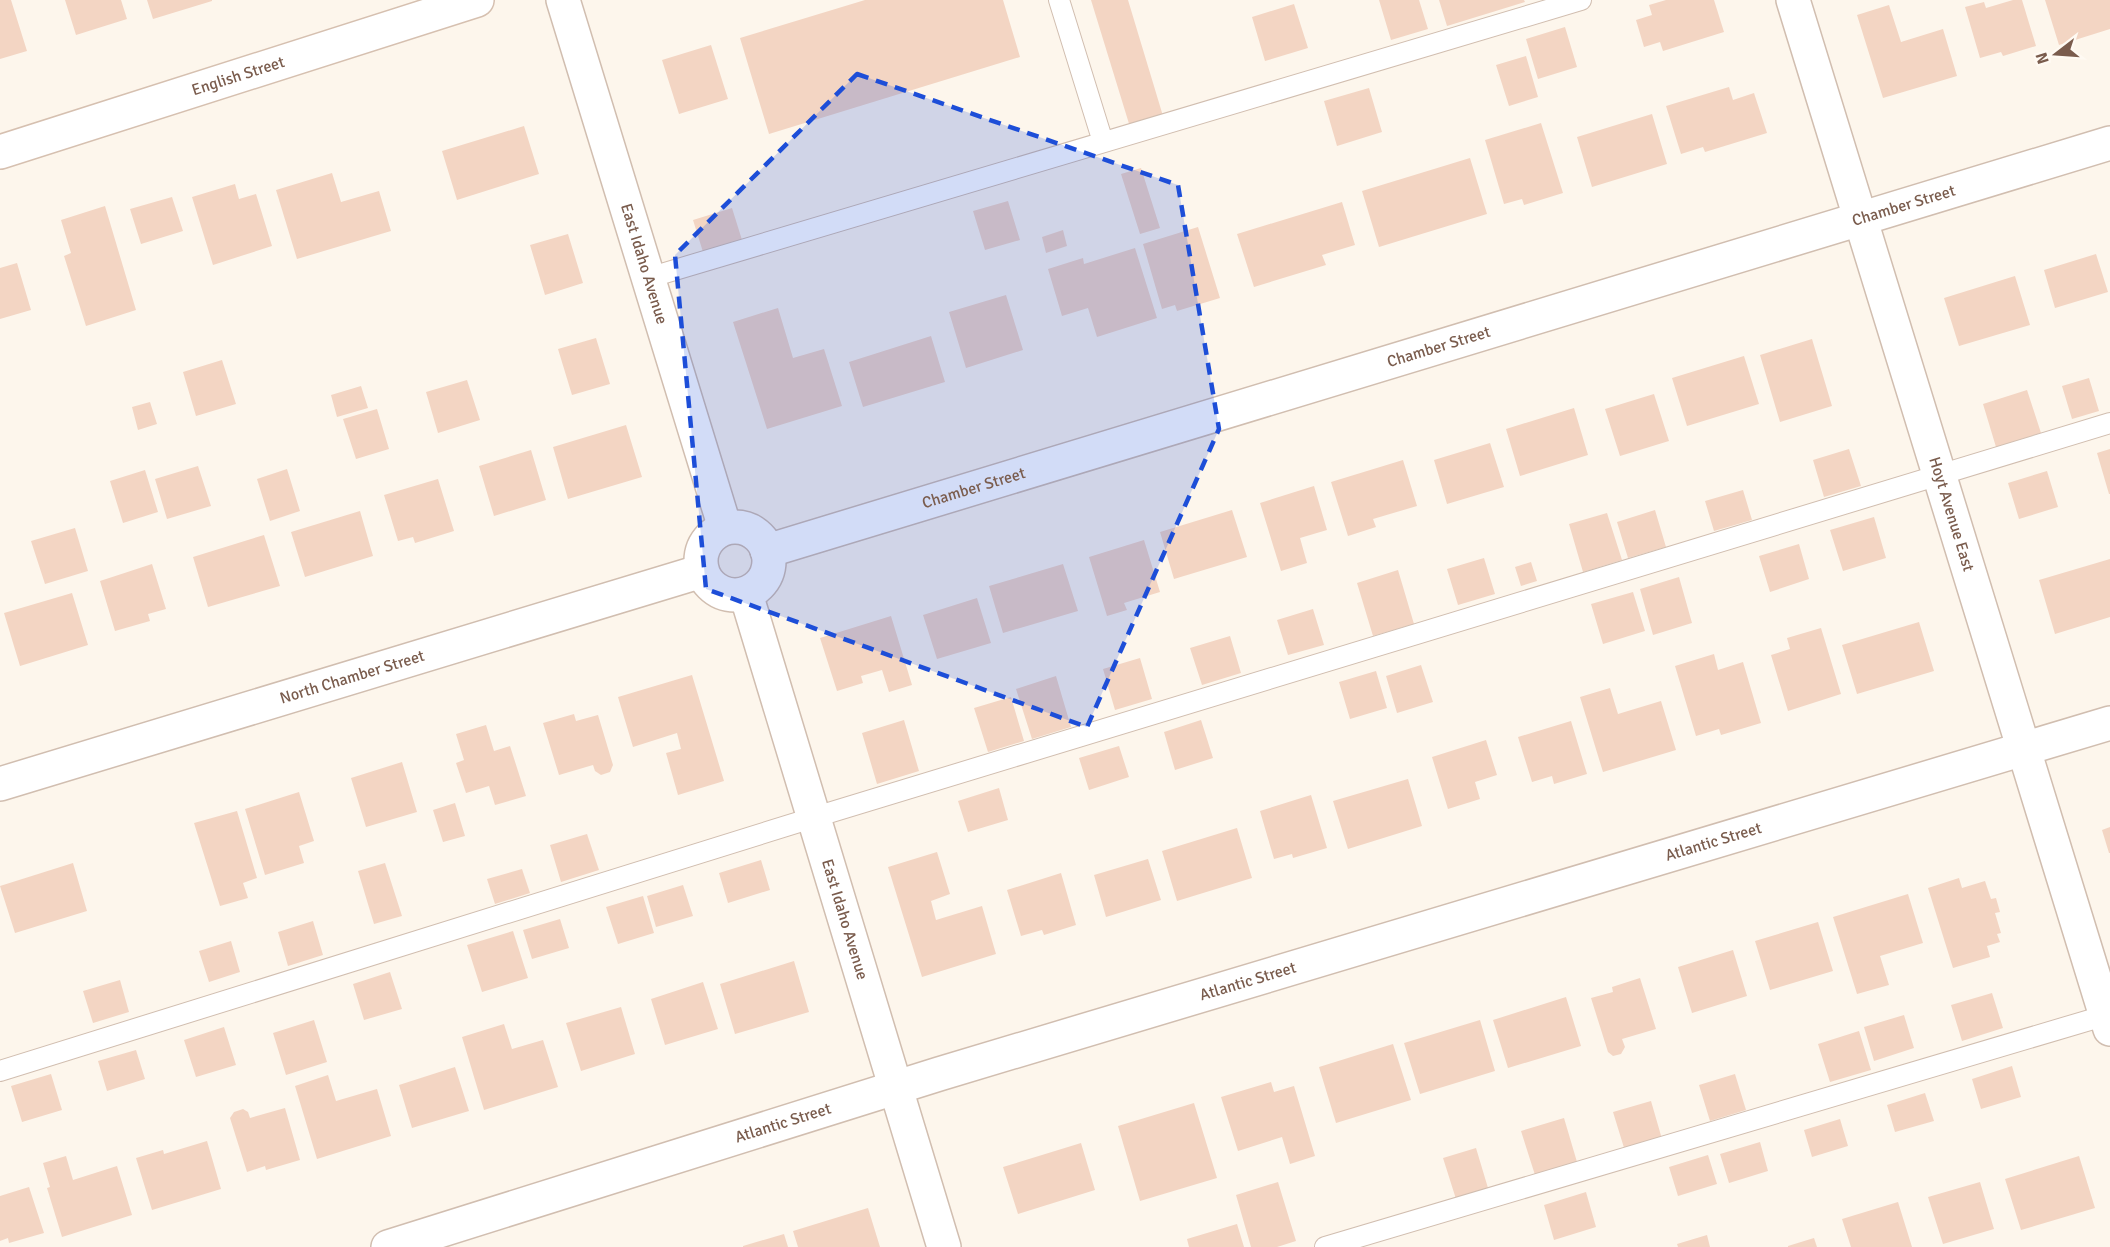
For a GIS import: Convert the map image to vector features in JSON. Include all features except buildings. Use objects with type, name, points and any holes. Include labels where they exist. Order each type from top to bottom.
[{"type":"street","name":"English Street","points":[[0,152],[477,0]]},
{"type":"street","name":"East Idaho Avenue","points":[[563,0],[725,528]]},
{"type":"street","name":"Hoyt Avenue East","points":[[1793,0],[2109,1020]]},
{"type":"street","name":"Chamber Street","points":[[767,551],[2110,143]]},
{"type":"street","points":[[725,528],[746,529],[763,541],[767,551],[768,572],[763,581],[746,594],[735,596],[715,589],[702,570],[702,549],[716,533],[725,528]]},
{"type":"street","name":"North Chamber Street","points":[[0,784],[702,570]]},
{"type":"street","name":"East Idaho Avenue","points":[[746,594],[812,818],[944,1247]]},
{"type":"street","name":"Atlantic Street","points":[[388,1247],[895,1088],[2110,723]]},
{"type":"lane","points":[[1059,0],[1103,142]]},
{"type":"lane","points":[[648,278],[1581,0]]},
{"type":"lane","points":[[0,1071],[812,818],[2110,423]]},
{"type":"lane","points":[[1325,1247],[2109,1020]]},
{"type":"highlighted area","points":[[857,74],[1178,185],[1219,429],[1087,727],[706,589],[675,255]]}]
